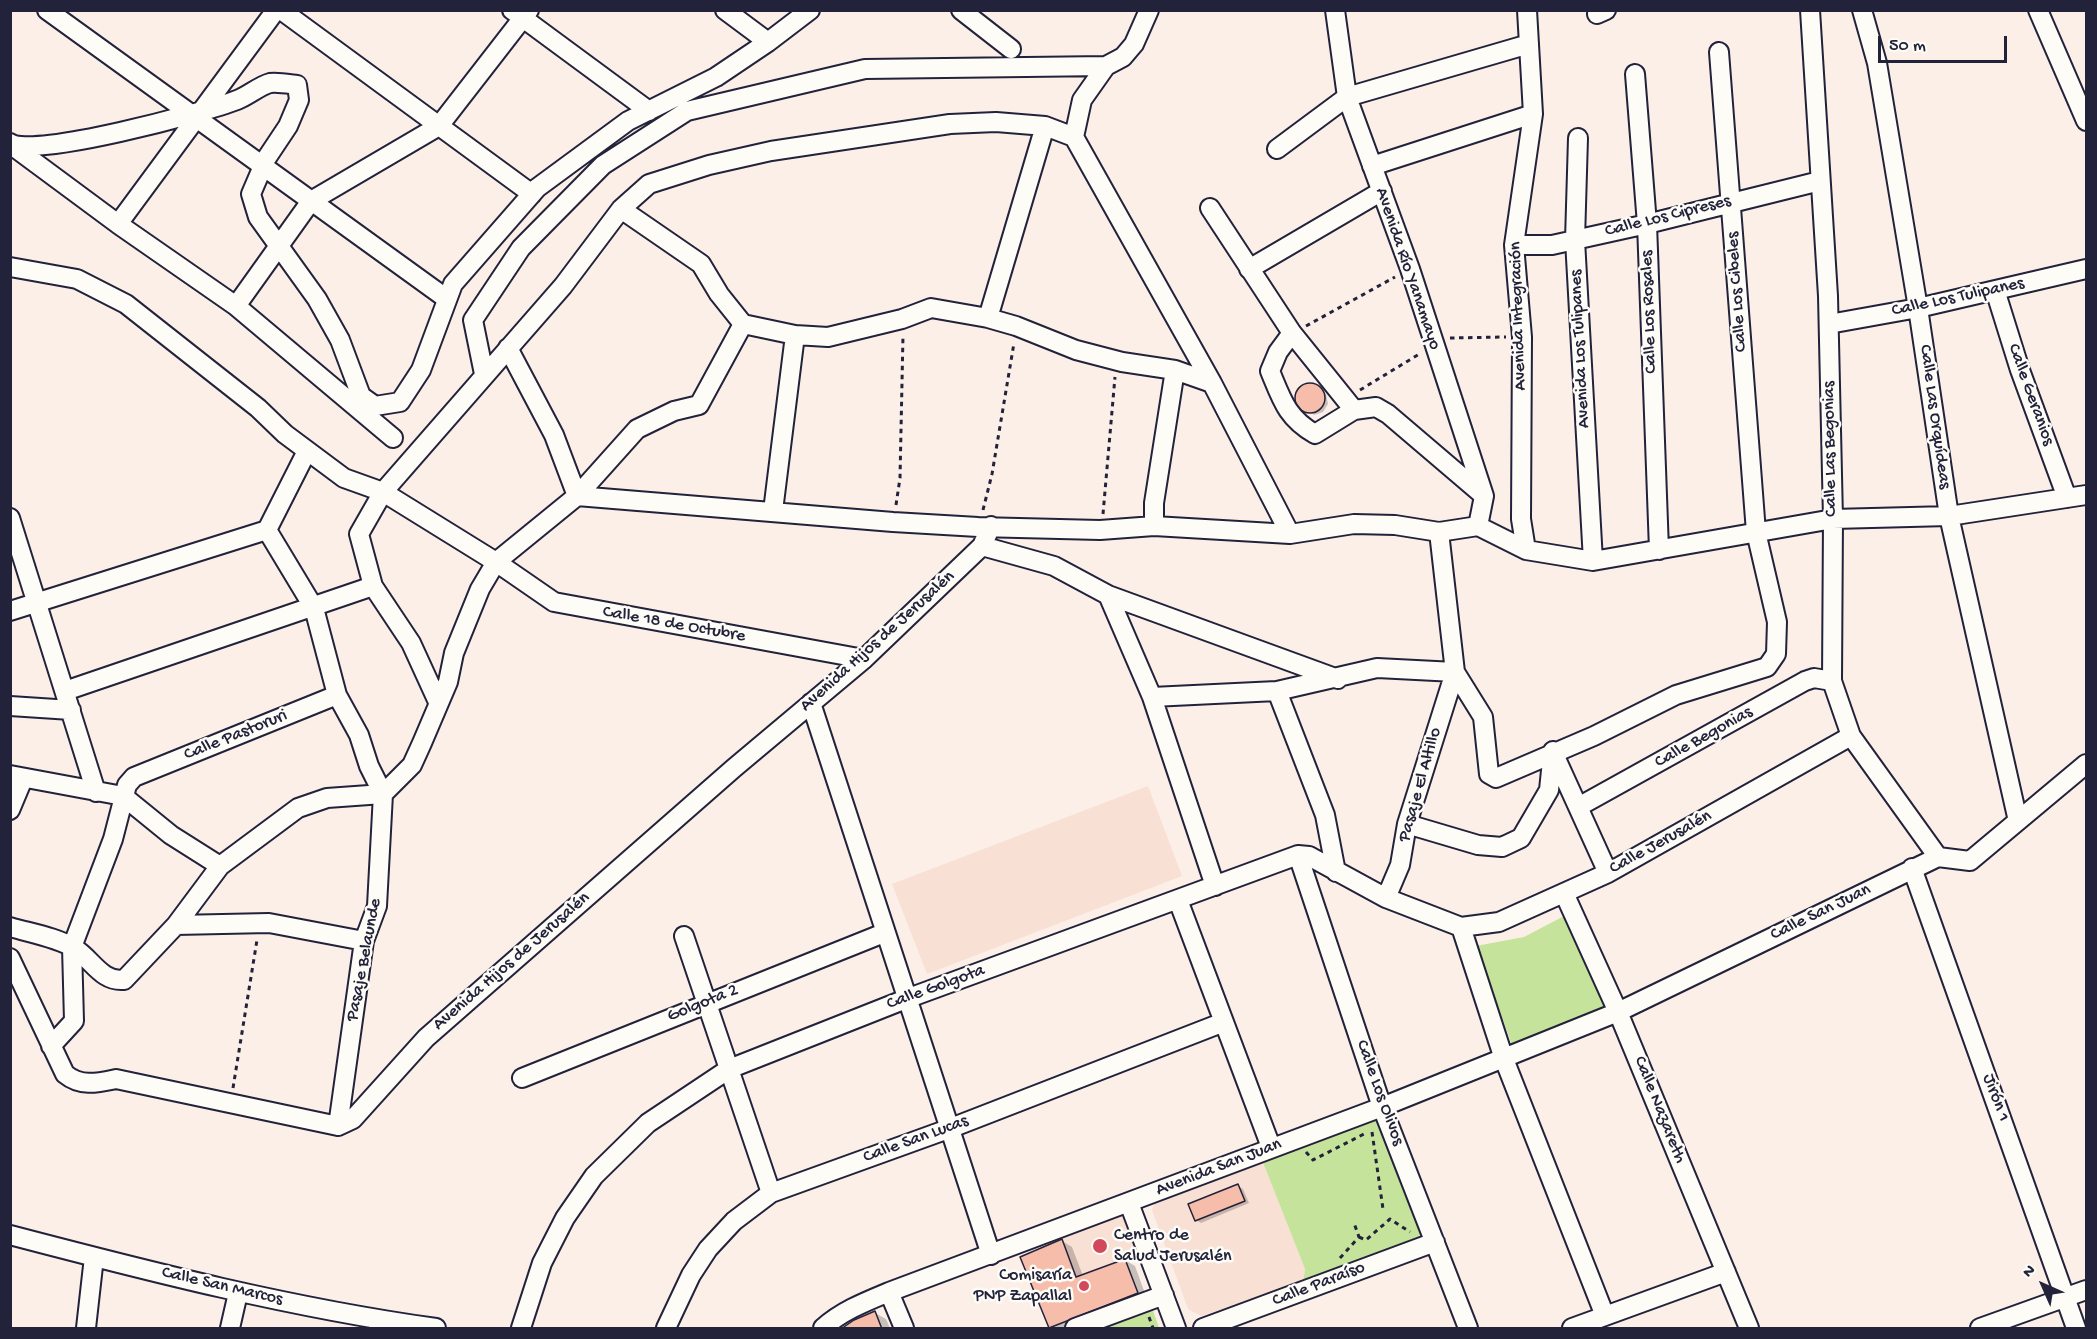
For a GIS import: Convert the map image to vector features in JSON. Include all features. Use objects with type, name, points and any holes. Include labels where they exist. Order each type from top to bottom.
[{"type":"street","points":[[47,10],[196,114],[263,166],[447,299]]},
{"type":"street","points":[[118,224],[196,114],[276,10]]},
{"type":"street","points":[[281,10],[532,194]]},
{"type":"street","points":[[725,10],[768,42]]},
{"type":"street","points":[[12,145],[48,147],[196,114],[238,100],[270,83],[297,85],[298,100],[288,126],[263,166],[251,194],[258,217],[317,299],[340,340],[361,396],[375,406],[400,402],[421,370],[453,285],[532,194],[628,121],[716,77],[810,10]]},
{"type":"street","points":[[962,10],[1011,49]]},
{"type":"street","points":[[1074,137],[1082,100],[1106,66],[1123,57],[1134,44],[1149,10]]},
{"type":"street","name":"Avenida Río Yanamayo","points":[[1335,10],[1347,97],[1410,269],[1484,496],[1478,526]]},
{"type":"street","name":"Avenida Integración","points":[[1526,550],[1521,519],[1522,337],[1514,245],[1533,114],[1527,10]]},
{"type":"street","name":"Calle Las Begonias","points":[[1810,10],[1829,324],[1833,519],[1833,681],[1851,736],[1938,857]]},
{"type":"street","name":"Calle Las Orquídeas","points":[[1862,10],[1877,63],[1918,308],[1949,516],[2018,821]]},
{"type":"street","points":[[2038,10],[2086,121]]},
{"type":"street","points":[[237,306],[311,201],[439,126],[521,13],[649,111]]},
{"type":"street","points":[[1277,149],[1347,97],[1529,44]]},
{"type":"street","name":"Calle Los Cibeles","points":[[1455,672],[1484,717],[1489,774],[1496,778],[1594,736],[1676,695],[1767,667],[1776,654],[1777,622],[1756,532],[1719,52]]},
{"type":"street","points":[[484,374],[472,320],[521,248],[603,165],[687,111],[865,69],[1106,66]]},
{"type":"street","name":"Calle Los Rosales","points":[[1635,74],[1647,224],[1659,550]]},
{"type":"street","points":[[1372,166],[1533,114]]},
{"type":"street","points":[[438,702],[411,643],[373,586],[359,534],[383,492],[563,286],[621,209],[648,184],[709,165],[771,152],[950,124],[996,122],[1045,126],[1074,137],[1212,383],[1290,534]]},
{"type":"street","points":[[988,318],[1045,126]]},
{"type":"street","name":"Avenida Los Tulipanes","points":[[1578,138],[1575,240],[1593,561]]},
{"type":"street","points":[[12,145],[118,224],[237,306],[393,438]]},
{"type":"street","name":"Calle Los Cipreses","points":[[1514,245],[1552,245],[1820,181]]},
{"type":"street","points":[[1249,269],[1382,191]]},
{"type":"street","points":[[1210,208],[1292,333],[1354,410]]},
{"type":"street","points":[[621,209],[701,264],[718,294],[743,324],[795,335],[828,337],[902,319],[931,308],[988,318],[1016,326],[1076,350],[1122,362],[1175,370],[1212,383]]},
{"type":"street","name":"Calle 18 de Octubre","points":[[10,267],[77,279],[126,304],[258,408],[285,434],[344,478],[383,492],[496,561],[554,602],[864,659]]},
{"type":"street","name":"Calle Los Tulipanes","points":[[1829,324],[1918,308],[2086,269]]},
{"type":"street","name":"Calle Geranios","points":[[1995,290],[2020,370],[2067,498]]},
{"type":"street","points":[[10,927],[72,947],[106,977],[114,981],[124,981],[176,925],[220,866],[298,808],[327,798],[383,794],[412,765],[448,682],[454,653],[480,589],[496,561],[577,496],[637,429],[674,411],[699,405],[743,324]]},
{"type":"street","points":[[1292,333],[1278,352],[1270,371],[1285,408],[1298,424],[1315,434],[1354,410],[1376,407],[1388,414],[1484,496]]},
{"type":"street","points":[[773,511],[795,335]]},
{"type":"street","points":[[508,348],[554,435],[577,496]]},
{"type":"street","points":[[1154,526],[1154,503],[1175,370]]},
{"type":"street","points":[[10,611],[267,530],[307,451]]},
{"type":"street","points":[[577,496],[893,522],[1100,530],[1154,526],[1290,534],[1354,524],[1395,525],[1439,532],[1478,526],[1526,550],[1593,561],[1833,519],[1949,516],[2086,495]]},
{"type":"street","points":[[10,518],[96,792]]},
{"type":"street","name":"Avenida Hijos de Jerusalén","points":[[338,1126],[353,1119],[368,1105],[426,1038],[864,659],[982,546],[985,526]]},
{"type":"street","points":[[267,530],[314,608],[337,695],[359,735],[369,766],[383,794]]},
{"type":"street","points":[[1152,697],[1277,691],[1338,679],[1377,668],[1455,672],[1439,532]]},
{"type":"street","points":[[982,546],[1054,566],[1108,595],[1338,679]]},
{"type":"street","points":[[65,691],[373,586]]},
{"type":"street","points":[[1108,595],[1152,697],[1215,886]]},
{"type":"street","name":"Pasaje El Altillo","points":[[1386,898],[1400,865],[1407,824],[1455,672]]},
{"type":"street","name":"Calle Begonias","points":[[1578,807],[1805,681],[1814,678],[1833,681]]},
{"type":"street","points":[[1277,691],[1325,815],[1336,872]]},
{"type":"street","name":"Calle Pastoruri","points":[[123,796],[134,777],[337,695]]},
{"type":"street","points":[[811,703],[991,1255]]},
{"type":"street","points":[[10,706],[71,710]]},
{"type":"street","name":"Calle Jerusalén","points":[[1461,927],[1499,922],[1608,873],[1851,736]]},
{"type":"street","points":[[1553,752],[1608,873]]},
{"type":"street","points":[[1407,824],[1478,845],[1502,847],[1521,838],[1549,790],[1553,752]]},
{"type":"street","points":[[1938,857],[1970,861],[2086,764]]},
{"type":"street","points":[[10,810],[17,777],[123,796],[171,835],[220,866]]},
{"type":"street","name":"Pasaje Belaunde","points":[[338,1126],[364,941],[377,906],[383,794]]},
{"type":"street","points":[[51,1046],[74,1022],[72,947],[113,839],[123,796]]},
{"type":"street","points":[[1298,855],[1309,856],[1386,898],[1461,927],[1504,1059],[1605,1316]]},
{"type":"street","name":"Calle Golgota","points":[[521,1329],[542,1263],[565,1218],[594,1176],[648,1123],[729,1069],[906,999],[1298,855]]},
{"type":"street","name":"Calle Los Olivos","points":[[1298,855],[1373,1110],[1428,1244],[1468,1329]]},
{"type":"street","name":"Calle San Juan","points":[[1618,1012],[1938,857]]},
{"type":"street","name":"Jirón 1","points":[[1912,868],[2067,1298],[2076,1329]]},
{"type":"street","name":"Calle Nazareth","points":[[1564,893],[1618,1012],[1749,1329]]},
{"type":"street","points":[[1178,900],[1271,1147]]},
{"type":"street","points":[[176,925],[260,924],[364,941]]},
{"type":"street","name":"Golgota 2","points":[[522,1078],[706,1002],[885,933]]},
{"type":"street","points":[[684,936],[771,1193]]},
{"type":"street","points":[[10,958],[51,1046],[66,1074],[75,1082],[88,1084],[116,1079],[338,1126]]},
{"type":"street","name":"Avenida San Juan","points":[[823,1329],[850,1309],[889,1292],[1373,1110],[1618,1012]]},
{"type":"street","name":"Calle San Lucas","points":[[666,1329],[691,1275],[708,1249],[734,1221],[771,1193],[951,1128],[1224,1022]]},
{"type":"street","points":[[1128,1203],[1176,1329]]},
{"type":"street","name":"Calle San Marcos","points":[[10,1234],[362,1323],[436,1329]]},
{"type":"street","name":"Calle Paraíso","points":[[1203,1329],[1428,1244]]},
{"type":"street","points":[[86,1329],[94,1257]]},
{"type":"street","points":[[1572,1329],[1726,1272]]},
{"type":"street","points":[[1980,1329],[2086,1290]]},
{"type":"street","points":[[889,1292],[904,1329]]},
{"type":"street","points":[[230,1329],[238,1293]]},
{"type":"street","points":[[1075,1329],[1164,1295]]},
{"type":"path","points":[[1292,333],[1410,269]]},
{"type":"path","points":[[893,522],[900,478],[902,319]]},
{"type":"path","points":[[985,526],[1016,326]]},
{"type":"path","points":[[1100,530],[1107,495],[1113,382],[1122,362]]},
{"type":"path","points":[[230,1104],[260,924]]},
{"type":"path","points":[[1373,1110],[1371,1130],[1383,1209]]},
{"type":"path","points":[[1354,1223],[1359,1237],[1366,1240],[1390,1219],[1428,1244]]},
{"type":"path","points":[[1332,1280],[1330,1270],[1359,1237]]},
{"type":"shaded area","points":[[1148,786],[1182,876],[927,974],[892,884]]},
{"type":"shaded area","points":[[1262,1160],[1305,1269],[1303,1283],[1201,1316],[1188,1309],[1152,1210],[1155,1202]]},
{"type":"shaded area","name":"Centro de Salud Jerusalén","points":[[1124,1214],[1139,1253],[1076,1277],[1062,1239]]},
{"type":"green space","points":[[1568,914],[1606,1007],[1512,1045],[1476,946],[1524,937]]},
{"type":"green space","points":[[1375,1120],[1383,1124],[1426,1237],[1303,1283],[1305,1269],[1262,1160]]},
{"type":"green space","points":[[1144,1309],[1153,1310],[1159,1328],[1094,1328]]},
{"type":"building","points":[[1310,383],[1320,388],[1325,398],[1320,408],[1310,413],[1300,408],[1295,398],[1300,388]]},
{"type":"building","points":[[1238,1184],[1245,1201],[1195,1221],[1188,1204]]},
{"type":"building","name":"Comisaría PNP Zapallal","points":[[1062,1239],[1076,1277],[1125,1259],[1138,1293],[1049,1328],[1020,1257]]},
{"type":"building","points":[[875,1311],[882,1329],[841,1329],[854,1320]]},
{"type":"place","name":"Centro de Salud Jerusalén","points":[[1100,1246]]},
{"type":"place","name":"Comisaría PNP Zapallal","points":[[1084,1286]]}]
